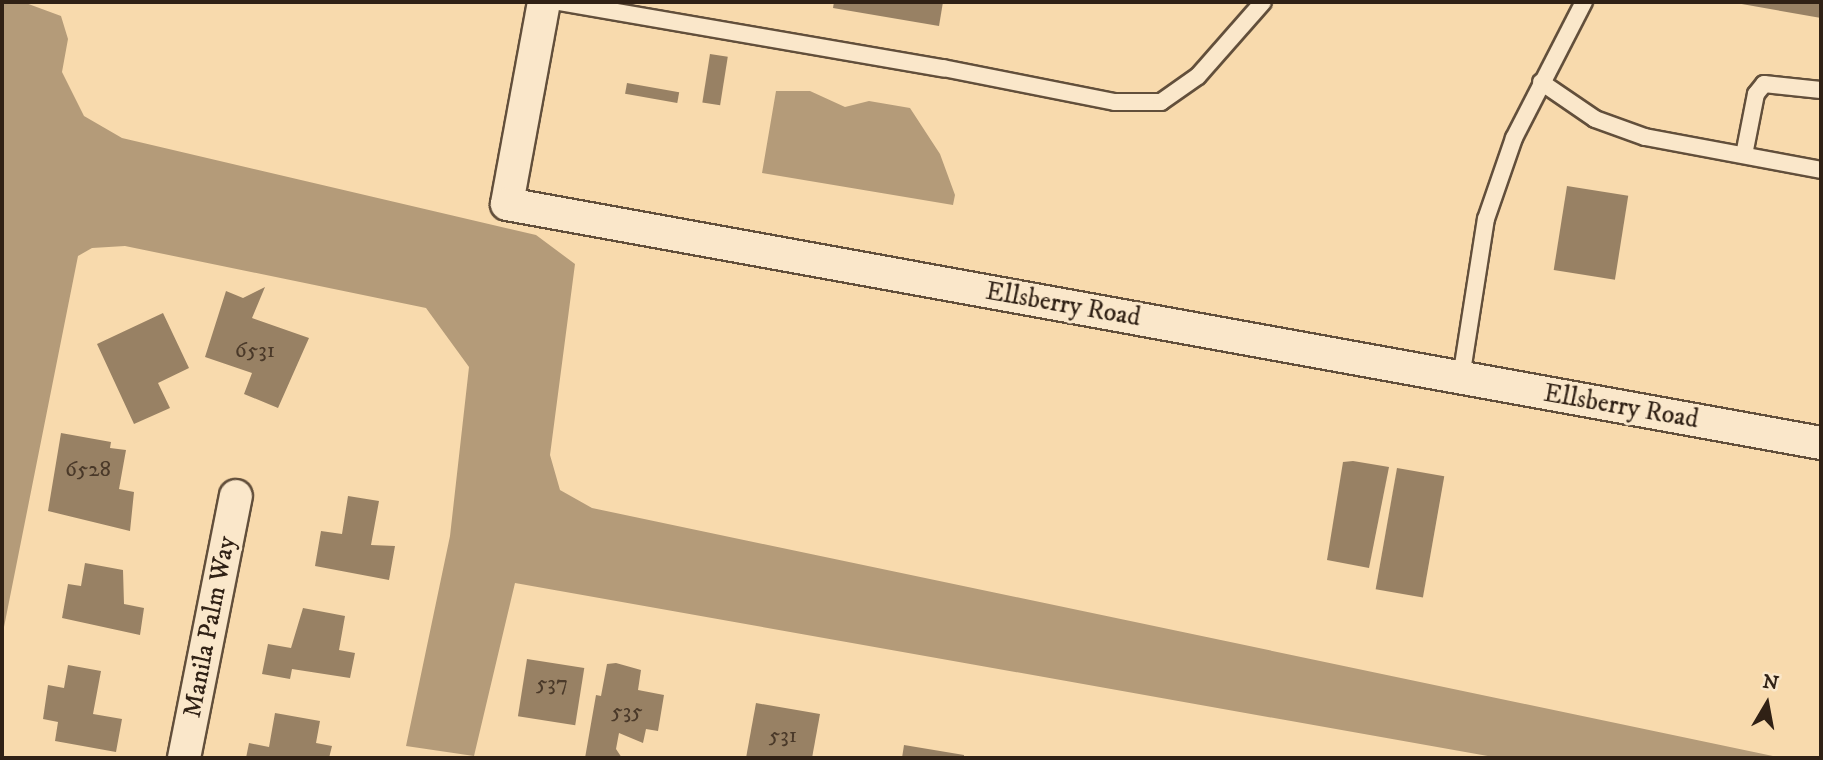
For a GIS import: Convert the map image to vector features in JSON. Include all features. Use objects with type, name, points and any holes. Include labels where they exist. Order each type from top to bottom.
[{"type":"street","name":"Ellsberry Road","points":[[544,2],[507,204],[1821,443]]},
{"type":"street","name":"Manila Palm Way","points":[[184,758],[236,496]]},
{"type":"lane","points":[[559,2],[943,68],[1115,102],[1161,102],[1198,76],[1263,2]]},
{"type":"lane","points":[[1461,378],[1486,219],[1514,138],[1584,2]]},
{"type":"lane","points":[[1541,82],[1595,119],[1620,128],[1821,170]]},
{"type":"lane","points":[[1744,155],[1756,94],[1764,84],[1821,90]]},
{"type":"shaded area","points":[[2,2],[23,2],[61,16],[68,39],[62,72],[84,116],[122,138],[536,235],[575,264],[550,455],[560,490],[592,508],[1782,758],[1499,758],[515,583],[474,756],[406,746],[450,536],[469,367],[426,308],[125,246],[92,248],[78,256],[2,637]]},
{"type":"shaded area","points":[[776,91],[810,91],[845,107],[869,101],[910,108],[940,154],[955,195],[953,205],[762,173]]},
{"type":"building","points":[[834,2],[943,2],[939,26],[833,8]]},
{"type":"building","points":[[1736,2],[1821,2],[1821,18],[1736,3]]},
{"type":"building","points":[[710,54],[728,57],[720,105],[702,102]]},
{"type":"building","points":[[627,83],[679,92],[677,103],[625,94]]},
{"type":"building","points":[[1567,186],[1628,196],[1615,280],[1554,270]]},
{"type":"building","points":[[265,287],[252,318],[309,338],[278,408],[244,394],[252,373],[205,357],[226,291],[243,298]]},
{"type":"building","points":[[163,313],[189,368],[158,383],[170,408],[134,424],[97,344]]},
{"type":"building","points":[[61,433],[111,442],[110,448],[126,450],[119,489],[134,492],[130,531],[48,511]]},
{"type":"building","points":[[1343,462],[1389,467],[1369,568],[1327,560]]},
{"type":"building","points":[[1397,468],[1444,476],[1423,597],[1376,589]]},
{"type":"building","points":[[348,496],[379,501],[371,545],[395,546],[389,580],[315,566],[321,531],[342,534]]},
{"type":"building","points":[[85,563],[123,570],[124,604],[144,608],[140,635],[62,618],[68,584],[81,586]]},
{"type":"building","points":[[303,608],[345,616],[339,650],[355,653],[350,678],[292,669],[290,679],[262,674],[268,644],[291,648]]},
{"type":"building","points":[[527,659],[584,668],[575,725],[518,716]]},
{"type":"building","points":[[616,663],[641,670],[638,690],[664,695],[658,731],[646,729],[643,743],[619,733],[616,749],[622,758],[585,758],[596,695],[601,696],[607,664]]},
{"type":"building","points":[[68,665],[101,671],[93,714],[122,719],[116,752],[55,741],[58,722],[43,719],[48,685],[64,688]]},
{"type":"building","points":[[756,703],[820,714],[812,758],[746,758]]},
{"type":"building","points":[[275,713],[320,721],[316,743],[332,746],[329,758],[246,758],[249,743],[269,747]]},
{"type":"building","points":[[904,745],[964,755],[964,758],[902,758]]}]
